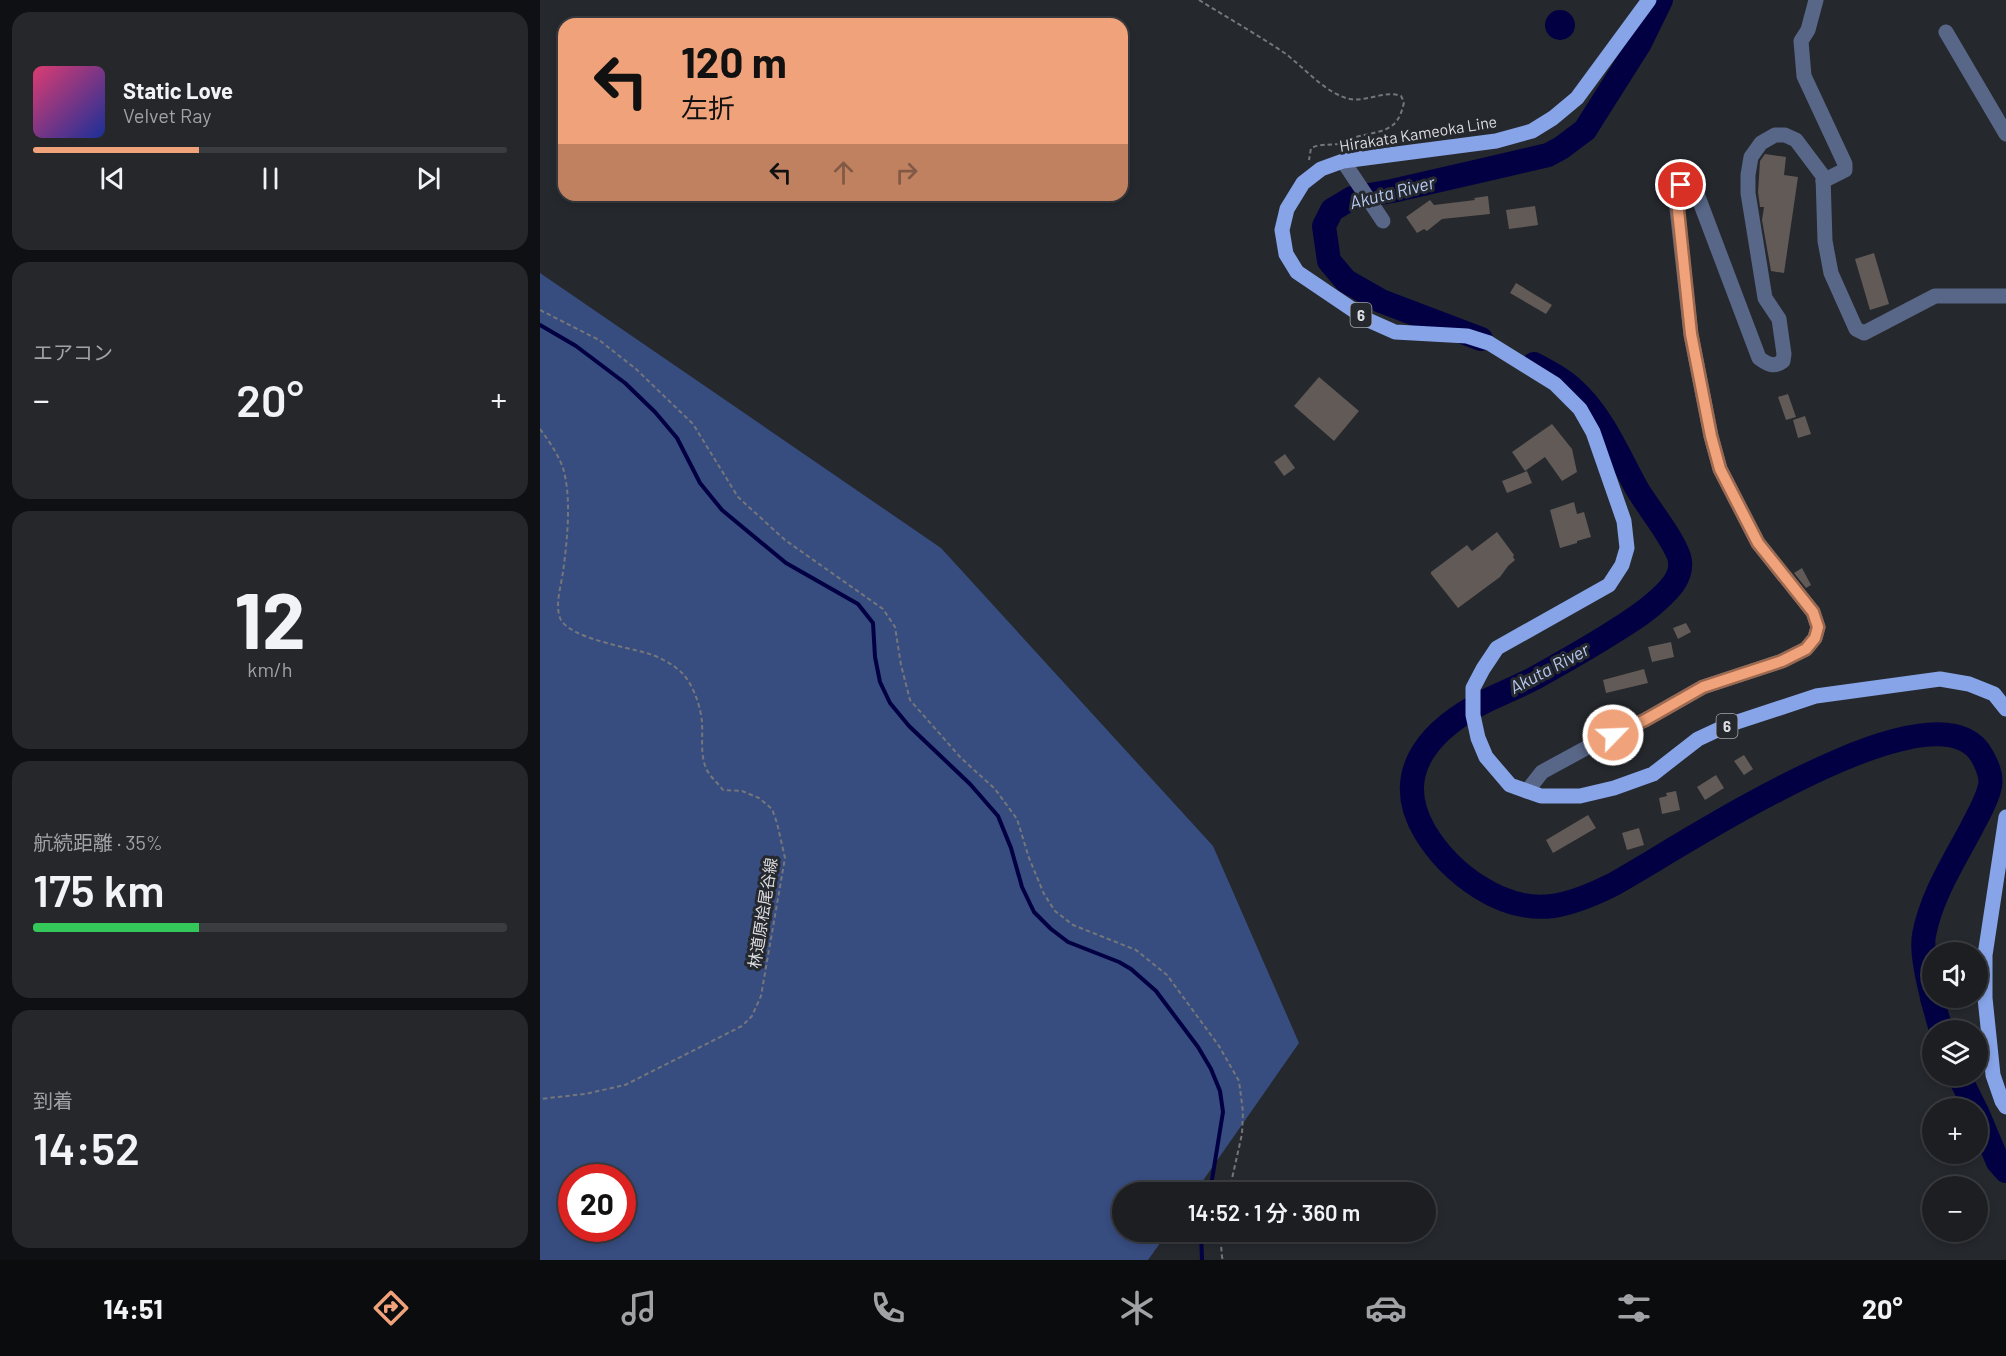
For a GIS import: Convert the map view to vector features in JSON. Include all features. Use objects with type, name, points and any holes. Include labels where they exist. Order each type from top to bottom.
[{"type":"main road","name":"Hirakata Kameoka Line","points":[[1649,0],[1577,98],[1553,118],[1532,131],[1496,141],[1321,169],[1303,183],[1287,209],[1282,230],[1286,254],[1297,272],[1368,320],[1395,332],[1467,336],[1489,343],[1555,384],[1580,409],[1597,443],[1624,521],[1627,548],[1622,565],[1609,585],[1497,648],[1473,688],[1473,715],[1478,738],[1486,757],[1510,784],[1541,796],[1580,796],[1614,788],[1653,774],[1698,739],[1728,726],[1816,696],[1940,680],[1969,684],[1994,694],[2006,709]]},
{"type":"main road","points":[[2006,817],[1985,955],[1985,998],[1993,1075],[2001,1101],[2006,1107]]},
{"type":"street","points":[[1816,0],[1808,30],[1801,41],[1804,76],[1845,164],[1845,170],[1823,181]]},
{"type":"street","points":[[1946,32],[2006,134]]},
{"type":"street","points":[[1527,791],[1542,772],[1597,742],[1645,720],[1703,687],[1782,661],[1806,649],[1815,638],[1818,627],[1813,612],[1758,543],[1720,469],[1711,436],[1691,334],[1676,191],[1681,185],[1687,183],[1694,186],[1759,358],[1768,364],[1778,364],[1783,361],[1784,354],[1779,319],[1765,298],[1748,193],[1748,175],[1751,157],[1761,143],[1775,135],[1785,135],[1796,140],[1823,176],[1825,242],[1831,273],[1856,329],[1864,333],[1935,296],[2006,296]]},
{"type":"street","points":[[1347,166],[1383,221]]},
{"type":"path","points":[[1199,0],[1287,55],[1332,92],[1349,99],[1395,94],[1401,96],[1404,102],[1402,111],[1397,122],[1387,130],[1355,137],[1341,144],[1320,144],[1311,148],[1310,178]]},
{"type":"path","points":[[540,310],[599,340],[636,369],[693,424],[738,497],[785,540],[883,609],[895,627],[910,700],[961,758],[995,789],[1017,819],[1029,858],[1044,894],[1055,911],[1073,925],[1136,950],[1167,975],[1219,1046],[1239,1081],[1244,1112],[1242,1134],[1231,1182]]},
{"type":"path","name":"林道原桧尾谷線","points":[[540,429],[551,444],[563,468],[569,509],[559,602],[560,617],[566,627],[612,646],[648,653],[683,673],[694,693],[702,723],[701,739],[706,768],[723,790],[742,791],[759,798],[772,809],[785,858],[761,996],[752,1016],[742,1026],[625,1085],[585,1094],[540,1099]]},
{"type":"path","points":[[1221,1242],[1223,1260]]},
{"type":"shaded area","points":[[1560,10],[1571,14],[1575,25],[1571,36],[1560,40],[1549,36],[1545,25],[1549,14]]},
{"type":"shaded area","points":[[540,273],[941,548],[1213,846],[1299,1043],[1202,1182],[1112,1182],[1112,1242],[1161,1242],[1148,1260],[540,1260]]},
{"type":"building","points":[[1765,154],[1786,157],[1784,175],[1798,177],[1784,273],[1771,271],[1762,220],[1764,207],[1760,207],[1758,192],[1760,161]]},
{"type":"building","points":[[1488,196],[1490,214],[1442,219],[1427,231],[1424,229],[1417,233],[1406,217],[1430,200],[1434,205],[1475,200],[1474,198]]},
{"type":"building","points":[[1535,206],[1538,225],[1509,229],[1506,210]]},
{"type":"building","points":[[1874,253],[1889,304],[1870,310],[1855,259]]},
{"type":"building","points":[[1516,283],[1552,305],[1546,314],[1510,293]]},
{"type":"building","points":[[1319,377],[1359,411],[1334,441],[1294,406]]},
{"type":"building","points":[[1788,394],[1796,417],[1786,420],[1778,397]]},
{"type":"building","points":[[1805,416],[1811,434],[1798,438],[1793,420]]},
{"type":"building","points":[[1552,424],[1572,449],[1577,472],[1562,481],[1545,457],[1525,471],[1512,452]]},
{"type":"building","points":[[1285,454],[1295,468],[1284,476],[1274,462]]},
{"type":"building","points":[[1527,471],[1532,483],[1507,493],[1502,481]]},
{"type":"building","points":[[1574,502],[1577,514],[1584,512],[1591,537],[1560,548],[1550,510]]},
{"type":"building","points":[[1497,532],[1514,555],[1515,560],[1500,577],[1458,608],[1431,572],[1467,545],[1472,551]]},
{"type":"building","points":[[1802,568],[1811,585],[1806,588],[1794,573]]},
{"type":"building","points":[[1686,623],[1691,632],[1678,639],[1673,628]]},
{"type":"building","points":[[1671,642],[1674,657],[1652,662],[1648,647]]},
{"type":"building","points":[[1644,669],[1648,683],[1606,693],[1603,680]]},
{"type":"building","points":[[1744,755],[1753,769],[1744,775],[1734,761]]},
{"type":"building","points":[[1716,775],[1724,788],[1705,800],[1697,787]]},
{"type":"building","points":[[1676,791],[1680,810],[1662,814],[1659,798],[1667,796],[1666,793]]},
{"type":"building","points":[[1588,815],[1596,828],[1553,853],[1546,840]]},
{"type":"building","points":[[1639,828],[1644,845],[1627,850],[1622,833]]},
{"type":"waterway","name":"Akuta River","points":[[1481,339],[1381,301],[1346,281],[1329,261],[1324,226],[1332,210],[1352,198],[1548,155],[1561,148],[1585,130],[1640,43],[1661,0]]},
{"type":"waterway","points":[[540,325],[576,346],[625,383],[655,412],[677,438],[700,483],[722,510],[786,563],[858,604],[873,623],[875,657],[880,682],[890,703],[909,726],[970,784],[998,816],[1011,848],[1022,887],[1034,912],[1068,942],[1131,969],[1156,991],[1198,1047],[1220,1091],[1223,1112],[1212,1182]]},
{"type":"waterway","name":"Akuta River","points":[[1534,364],[1569,385],[1593,411],[1609,435],[1636,487],[1674,545],[1680,561],[1679,573],[1666,592],[1627,623],[1533,679],[1476,706],[1458,717],[1429,743],[1419,758],[1413,775],[1412,793],[1416,812],[1425,832],[1448,862],[1479,887],[1515,903],[1534,907],[1553,906],[1583,898],[1612,885],[1742,809],[1801,778],[1860,752],[1913,736],[1956,736],[1982,756],[1989,770],[1989,792],[1943,880],[1927,921],[1924,942]]},
{"type":"waterway","name":"Akuta River","points":[[1935,1008],[1938,1020]]},
{"type":"waterway","name":"Akuta River","points":[[1964,1086],[1970,1098]]},
{"type":"waterway","name":"Akuta River","points":[[1988,1138],[1998,1162],[2006,1171]]},
{"type":"waterway","points":[[1201,1242],[1202,1260]]},
{"type":"route","points":[[1613,735],[1645,720],[1703,687],[1782,661],[1806,649],[1815,638],[1818,627],[1813,612],[1758,543],[1720,469],[1711,436],[1691,334],[1676,191],[1681,185]]}]
